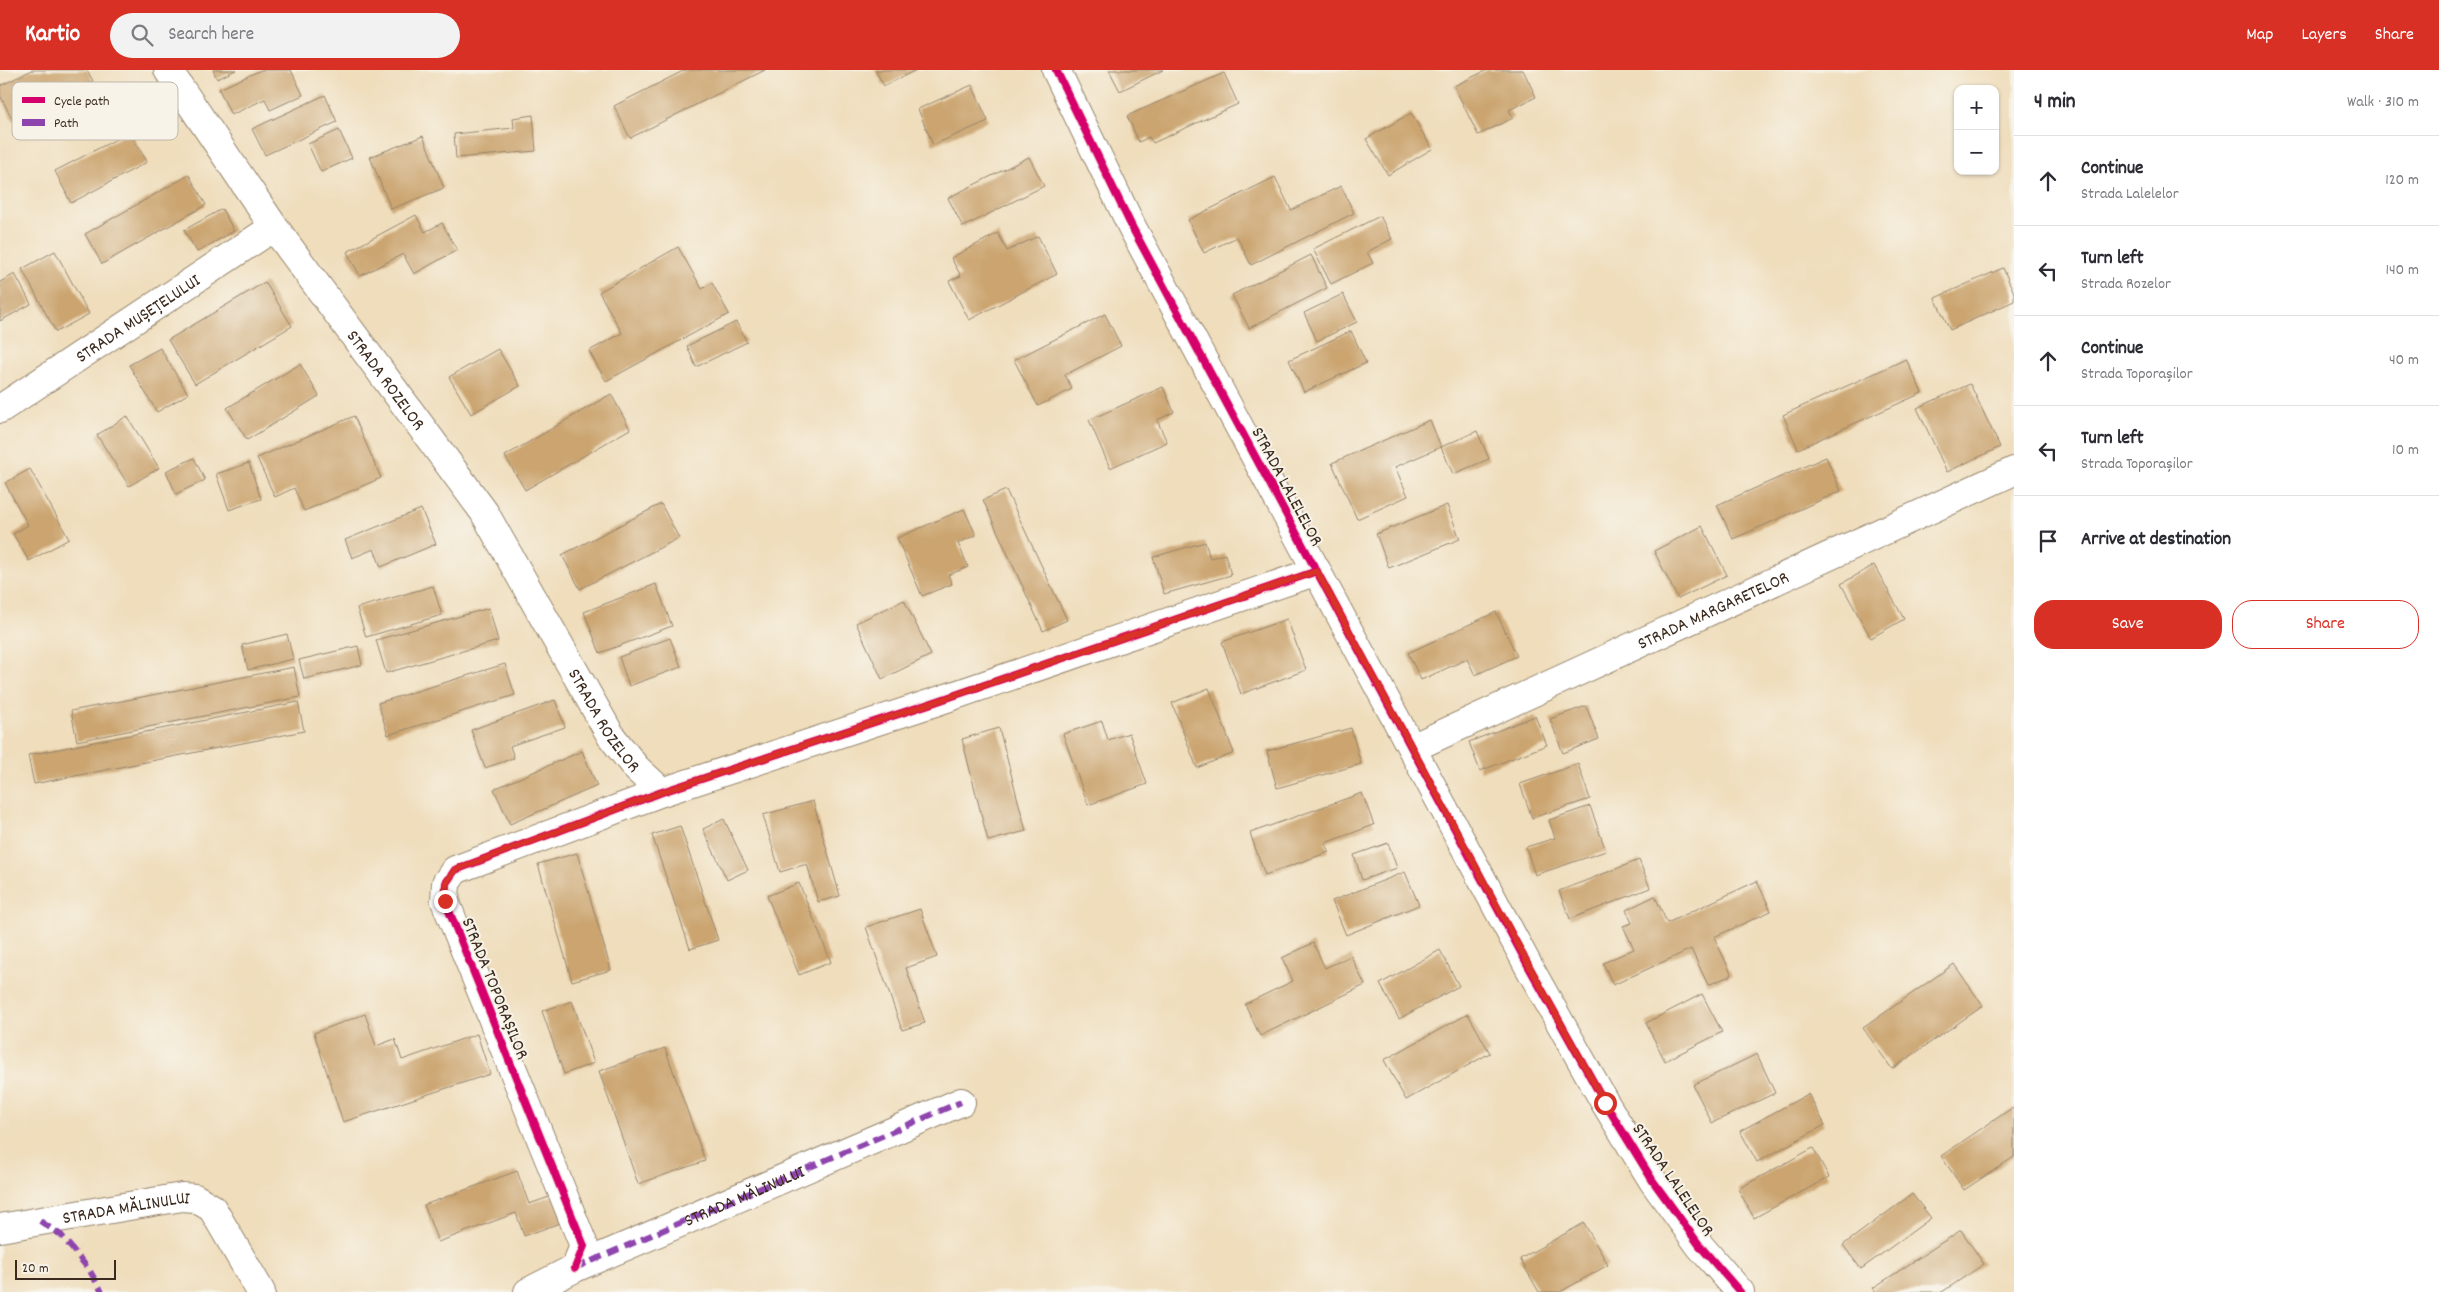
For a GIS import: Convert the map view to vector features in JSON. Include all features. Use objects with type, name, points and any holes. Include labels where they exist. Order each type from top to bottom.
[{"type":"street","name":"STRADA ROZELOR","points":[[168,70],[176,82]]},
{"type":"street","name":"STRADA LALELELOR","points":[[1056,70],[1132,227],[1530,967],[1610,1110],[1653,1181],[1700,1246],[1740,1292]]},
{"type":"street","name":"STRADA ROZELOR","points":[[178,85],[274,227],[484,512],[611,736],[636,768],[662,792]]},
{"type":"street","name":"STRADA MUȘEȚELULUI","points":[[0,409],[274,227]]},
{"type":"street","name":"STRADA MARGARETELOR","points":[[1412,748],[2014,472]]},
{"type":"street","points":[[662,792],[935,702],[1317,571]]},
{"type":"street","name":"STRADA TOPORAȘILOR","points":[[575,1268],[584,1246],[445,901],[446,883],[455,870],[662,792]]},
{"type":"street","name":"STRADA MĂLINULUI","points":[[528,1292],[575,1268],[961,1102]]},
{"type":"street","name":"STRADA MĂLINULUI","points":[[0,1228],[182,1197],[195,1198],[212,1208],[261,1292]]},
{"type":"building","points":[[32,70],[87,70],[93,81],[12,82],[12,119],[0,95],[0,86]]},
{"type":"building","points":[[213,70],[236,70],[217,79]]},
{"type":"building","points":[[261,70],[291,70],[303,95],[270,110],[265,99],[231,115],[219,89]]},
{"type":"building","points":[[685,70],[765,70],[630,138],[614,106]]},
{"type":"building","points":[[875,70],[916,70],[884,86]]},
{"type":"building","points":[[1109,70],[1163,70],[1120,91]]},
{"type":"building","points":[[1487,70],[1523,70],[1536,97],[1509,110],[1513,118],[1478,135],[1454,86]]},
{"type":"building","points":[[1224,73],[1238,104],[1153,143],[1149,137],[1139,142],[1127,116]]},
{"type":"building","points":[[972,85],[988,121],[933,145],[918,109]]},
{"type":"building","points":[[325,95],[337,122],[265,155],[252,129]]},
{"type":"building","points":[[1411,113],[1432,149],[1388,175],[1366,139]]},
{"type":"building","points":[[533,115],[536,151],[456,158],[454,134],[514,128],[513,118]]},
{"type":"building","points":[[339,130],[352,158],[321,172],[308,144]]},
{"type":"building","points":[[423,136],[444,188],[391,209],[370,157]]},
{"type":"building","points":[[115,140],[135,140],[147,162],[71,203],[55,171]]},
{"type":"building","points":[[1029,157],[1044,186],[963,227],[948,198]]},
{"type":"building","points":[[189,175],[206,205],[102,264],[85,234]]},
{"type":"building","points":[[1275,177],[1291,210],[1341,186],[1354,213],[1251,265],[1237,237],[1204,253],[1188,220]]},
{"type":"building","points":[[222,209],[234,231],[197,252],[184,230]]},
{"type":"building","points":[[416,215],[425,232],[442,223],[457,250],[414,274],[403,254],[360,276],[347,252]]},
{"type":"building","points":[[1380,216],[1392,239],[1367,252],[1373,263],[1331,284],[1313,249]]},
{"type":"building","points":[[998,233],[1007,251],[1038,236],[1057,274],[969,320],[949,281],[961,276],[951,258]]},
{"type":"building","points":[[678,247],[702,289],[712,283],[729,314],[606,381],[589,351],[622,333],[599,292]]},
{"type":"building","points":[[55,251],[89,314],[56,332],[22,269]]},
{"type":"building","points":[[1311,255],[1327,288],[1249,328],[1232,295]]},
{"type":"building","points":[[2003,268],[2014,293],[2014,301],[1950,330],[1935,298]]},
{"type":"building","points":[[15,274],[31,304],[0,321],[0,282]]},
{"type":"building","points":[[265,282],[292,326],[195,384],[168,340]]},
{"type":"building","points":[[1343,294],[1357,322],[1317,341],[1304,313]]},
{"type":"building","points":[[1105,314],[1121,346],[1065,375],[1072,389],[1038,406],[1014,360]]},
{"type":"building","points":[[736,322],[747,342],[696,367],[687,346]]},
{"type":"building","points":[[1351,331],[1366,363],[1304,392],[1289,360]]},
{"type":"building","points":[[160,348],[188,394],[157,412],[129,365]]},
{"type":"building","points":[[498,349],[520,386],[471,414],[449,377]]},
{"type":"building","points":[[1906,359],[1922,393],[1798,449],[1783,415]]},
{"type":"building","points":[[300,364],[319,396],[247,440],[227,408]]},
{"type":"building","points":[[1970,384],[2000,447],[1947,472],[1917,408]]},
{"type":"building","points":[[1163,387],[1174,412],[1157,420],[1167,442],[1110,468],[1089,420]]},
{"type":"building","points":[[611,394],[630,429],[525,490],[505,456]]},
{"type":"building","points":[[127,416],[159,468],[129,486],[97,435]]},
{"type":"building","points":[[354,416],[381,478],[304,511],[294,488],[275,497],[257,458]]},
{"type":"building","points":[[1430,420],[1441,447],[1395,467],[1408,496],[1357,519],[1332,463]]},
{"type":"building","points":[[1477,431],[1489,459],[1453,474],[1441,447]]},
{"type":"building","points":[[1826,457],[1841,491],[1733,539],[1717,505]]},
{"type":"building","points":[[194,458],[205,480],[176,494],[166,471]]},
{"type":"building","points":[[249,463],[261,499],[229,510],[216,474]]},
{"type":"building","points":[[30,469],[69,539],[29,561],[13,534],[28,525],[5,483]]},
{"type":"building","points":[[1006,490],[1067,620],[1043,631],[983,500]]},
{"type":"building","points":[[661,504],[679,538],[580,589],[562,555]]},
{"type":"building","points":[[1447,505],[1460,539],[1389,568],[1376,534]]},
{"type":"building","points":[[421,509],[436,544],[381,567],[374,549],[352,558],[345,540]]},
{"type":"building","points":[[964,509],[976,535],[958,543],[968,567],[948,575],[952,584],[922,596],[897,538]]},
{"type":"building","points":[[1702,526],[1727,575],[1678,599],[1654,551]]},
{"type":"building","points":[[1205,542],[1210,558],[1225,554],[1231,575],[1164,594],[1153,557]]},
{"type":"building","points":[[1874,565],[1904,619],[1871,638],[1841,584]]},
{"type":"building","points":[[656,584],[672,626],[600,653],[584,612]]},
{"type":"building","points":[[433,586],[442,615],[366,637],[357,608]]},
{"type":"building","points":[[904,600],[931,655],[882,679],[856,623]]},
{"type":"building","points":[[489,608],[498,641],[386,673],[376,640]]},
{"type":"building","points":[[1496,612],[1517,656],[1475,675],[1467,659],[1421,680],[1408,653]]},
{"type":"building","points":[[1287,619],[1306,670],[1241,694],[1222,642]]},
{"type":"building","points":[[287,634],[293,659],[248,670],[242,645]]},
{"type":"building","points":[[670,638],[681,667],[629,686],[619,657]]},
{"type":"building","points":[[358,646],[362,665],[304,679],[299,660]]},
{"type":"building","points":[[505,664],[515,695],[388,735],[378,703]]},
{"type":"building","points":[[294,667],[300,697],[77,741],[71,711]]},
{"type":"building","points":[[1209,688],[1234,753],[1197,768],[1172,703]]},
{"type":"building","points":[[555,700],[565,727],[510,746],[514,758],[485,768],[471,730]]},
{"type":"building","points":[[298,702],[304,731],[34,784],[28,755]]},
{"type":"building","points":[[1586,706],[1599,739],[1563,753],[1550,719]]},
{"type":"building","points":[[1535,716],[1547,745],[1480,771],[1469,742]]},
{"type":"building","points":[[1102,721],[1108,740],[1129,733],[1147,784],[1088,805],[1063,734]]},
{"type":"building","points":[[999,728],[1026,831],[988,841],[962,739]]},
{"type":"building","points":[[1351,728],[1361,764],[1277,788],[1267,751]]},
{"type":"building","points":[[582,751],[597,786],[510,824],[494,789]]},
{"type":"building","points":[[1578,764],[1590,799],[1532,818],[1520,784]]},
{"type":"building","points":[[1362,793],[1374,825],[1325,843],[1329,852],[1265,875],[1250,833]]},
{"type":"building","points":[[813,801],[840,896],[818,902],[807,864],[780,872],[763,815]]},
{"type":"building","points":[[1590,806],[1606,851],[1535,875],[1526,847],[1555,838],[1549,820]]},
{"type":"building","points":[[724,819],[748,870],[727,880],[703,829]]},
{"type":"building","points":[[680,826],[718,940],[690,949],[652,835]]},
{"type":"building","points":[[1388,843],[1397,868],[1362,880],[1354,855]]},
{"type":"building","points":[[577,853],[611,970],[572,981],[538,864]]},
{"type":"building","points":[[1639,860],[1650,888],[1570,919],[1559,891]]},
{"type":"building","points":[[1405,872],[1419,905],[1346,935],[1332,901]]},
{"type":"building","points":[[1757,881],[1771,911],[1714,937],[1732,975],[1708,985],[1691,949],[1613,985],[1603,963],[1634,949],[1623,926],[1632,923],[1626,910],[1655,896],[1667,923]]},
{"type":"building","points":[[799,883],[831,962],[799,975],[767,896]]},
{"type":"building","points":[[920,909],[937,957],[906,968],[925,1023],[902,1030],[866,927]]},
{"type":"building","points":[[1313,943],[1325,968],[1351,956],[1365,985],[1260,1036],[1245,1004],[1293,981],[1282,958]]},
{"type":"building","points":[[1440,950],[1459,986],[1399,1019],[1380,984]]},
{"type":"building","points":[[1954,964],[1983,1006],[1892,1069],[1863,1028]]},
{"type":"building","points":[[1702,994],[1722,1032],[1665,1061],[1646,1023]]},
{"type":"building","points":[[572,1001],[594,1063],[564,1074],[542,1011]]},
{"type":"building","points":[[365,1014],[376,1046],[395,1039],[402,1060],[477,1034],[490,1074],[343,1122],[314,1033]]},
{"type":"building","points":[[1468,1014],[1490,1053],[1406,1100],[1384,1060]]},
{"type":"building","points":[[665,1048],[705,1161],[638,1184],[599,1071]]},
{"type":"building","points":[[1757,1054],[1775,1093],[1712,1123],[1693,1085]]},
{"type":"building","points":[[1808,1094],[1825,1125],[1757,1162],[1740,1131]]},
{"type":"building","points":[[2012,1108],[2014,1111],[2014,1157],[1964,1190],[1941,1156]]},
{"type":"building","points":[[1813,1148],[1829,1177],[1754,1218],[1738,1189]]},
{"type":"building","points":[[517,1171],[529,1204],[558,1194],[568,1220],[524,1236],[516,1213],[438,1242],[424,1205]]},
{"type":"building","points":[[1912,1194],[1931,1218],[1861,1269],[1843,1245]]},
{"type":"building","points":[[1584,1223],[1608,1265],[1560,1292],[1539,1292],[1520,1259]]},
{"type":"building","points":[[1961,1230],[1984,1264],[1942,1292],[1876,1292],[1873,1288]]},
{"type":"marked path","points":[[575,1268],[961,1102]]},
{"type":"marked path","points":[[40,1221],[61,1235],[90,1271],[102,1292]]},
{"type":"cycle path","points":[[1056,70],[1132,227],[1529,967],[1605,1103],[1653,1181],[1700,1246],[1740,1292]]},
{"type":"cycle path","points":[[575,1268],[584,1246],[445,901],[446,883],[455,870],[662,792],[935,702],[1317,571]]},
{"type":"route","points":[[445,901],[446,883],[455,870],[662,792],[935,702],[1317,571],[1605,1103]]}]
